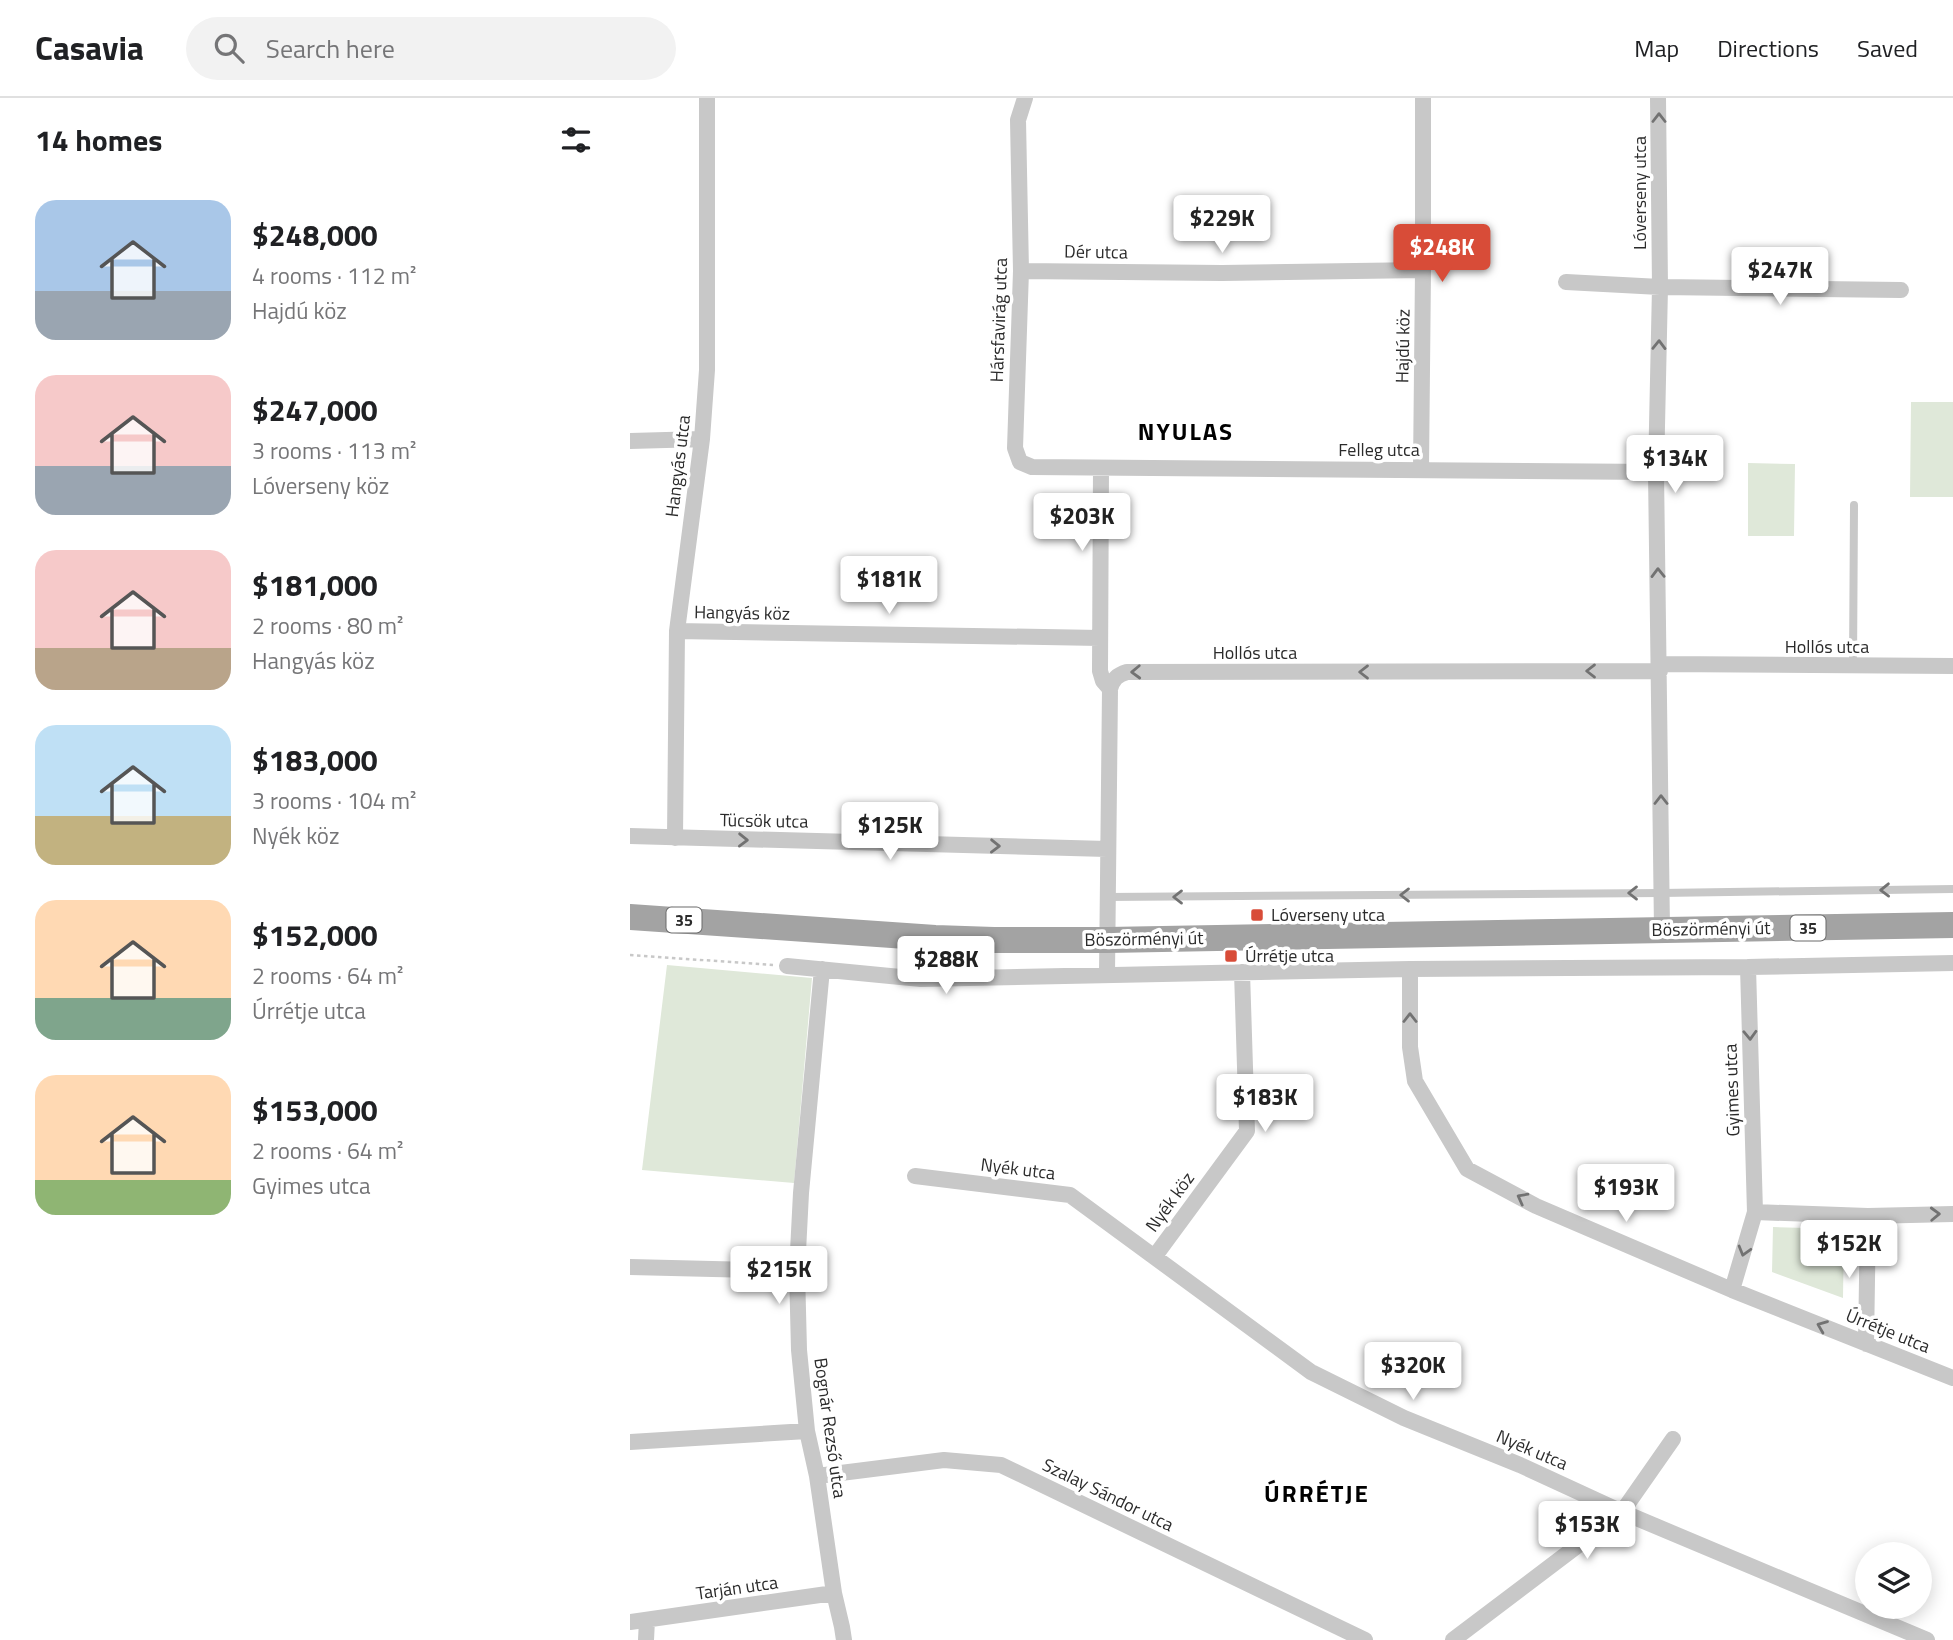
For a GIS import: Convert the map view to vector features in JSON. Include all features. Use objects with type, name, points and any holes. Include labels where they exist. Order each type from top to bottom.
[{"type":"main road","name":"Böszörményi út","points":[[630,916],[995,940],[1953,925]]},
{"type":"street","name":"Hangyás utca","points":[[674,838],[677,631],[702,439],[707,370],[708,98]]},
{"type":"street","name":"Hársfavirág utca","points":[[1025,98],[1018,120],[1021,271],[1015,448],[1020,462],[1032,467],[1101,468]]},
{"type":"street","name":"Hajdú köz","points":[[1421,469],[1423,98]]},
{"type":"street","name":"Lóverseny utca","points":[[1658,98],[1660,287],[1656,472],[1662,929]]},
{"type":"street","name":"Dér utca","points":[[1021,271],[1222,274],[1423,270]]},
{"type":"street","points":[[1566,282],[1660,287],[1901,290]]},
{"type":"street","points":[[630,441],[702,439]]},
{"type":"street","points":[[1101,468],[1100,671],[1110,689],[1107,974]]},
{"type":"street","name":"Felleg utca","points":[[1101,468],[1656,472]]},
{"type":"street","name":"Hangyás köz","points":[[677,631],[1100,638]]},
{"type":"street","name":"Hollós utca","points":[[1110,689],[1116,677],[1127,672],[1953,666]]},
{"type":"street","name":"Tücsök utca","points":[[630,836],[1107,849]]},
{"type":"street","points":[[787,966],[922,979],[1410,969],[1953,963]]},
{"type":"street","name":"Gyimes utca","points":[[1732,1290],[1755,1212],[1748,967]]},
{"type":"street","name":"Bognár Rezső utca","points":[[822,969],[800,1193],[797,1271],[799,1350],[807,1431],[844,1640]]},
{"type":"street","name":"Úrrétje utca","points":[[1410,969],[1410,1047],[1415,1081],[1467,1169],[1536,1206],[1732,1290],[1953,1378]]},
{"type":"street","name":"Nyék köz","points":[[1155,1256],[1247,1131],[1242,972]]},
{"type":"street","name":"Nyék utca","points":[[915,1176],[1070,1195],[1311,1372],[1404,1418],[1520,1465],[1881,1630],[1927,1640]]},
{"type":"street","points":[[1755,1212],[1868,1216],[1953,1214]]},
{"type":"street","points":[[1866,1344],[1868,1216]]},
{"type":"street","points":[[630,1267],[797,1271]]},
{"type":"street","points":[[630,1442],[807,1431]]},
{"type":"street","points":[[1453,1640],[1622,1512],[1673,1439]]},
{"type":"street","name":"Szalay Sándor utca","points":[[817,1476],[944,1460],[1001,1465],[1365,1640]]},
{"type":"street","name":"Tarján utca","points":[[646,1640],[638,1621],[834,1593]]},
{"type":"lane","points":[[1853,666],[1854,505]]},
{"type":"lane","points":[[1107,897],[1953,889]]},
{"type":"path","points":[[630,955],[787,966]]},
{"type":"green space","points":[[1911,402],[1953,402],[1953,497],[1910,497]]},
{"type":"green space","points":[[1748,463],[1795,464],[1794,536],[1748,536]]},
{"type":"green space","points":[[667,965],[812,978],[794,1183],[642,1170]]},
{"type":"green space","points":[[1773,1227],[1844,1229],[1843,1298],[1772,1272]]},
{"type":"place","name":"Lóverseny utca","points":[[1257,915]]},
{"type":"place","name":"Úrrétje utca","points":[[1231,956]]},
{"type":"district","name":"NYULAS","points":[[1186,432]]},
{"type":"district","name":"ÚRRÉTJE","points":[[1317,1494]]}]
